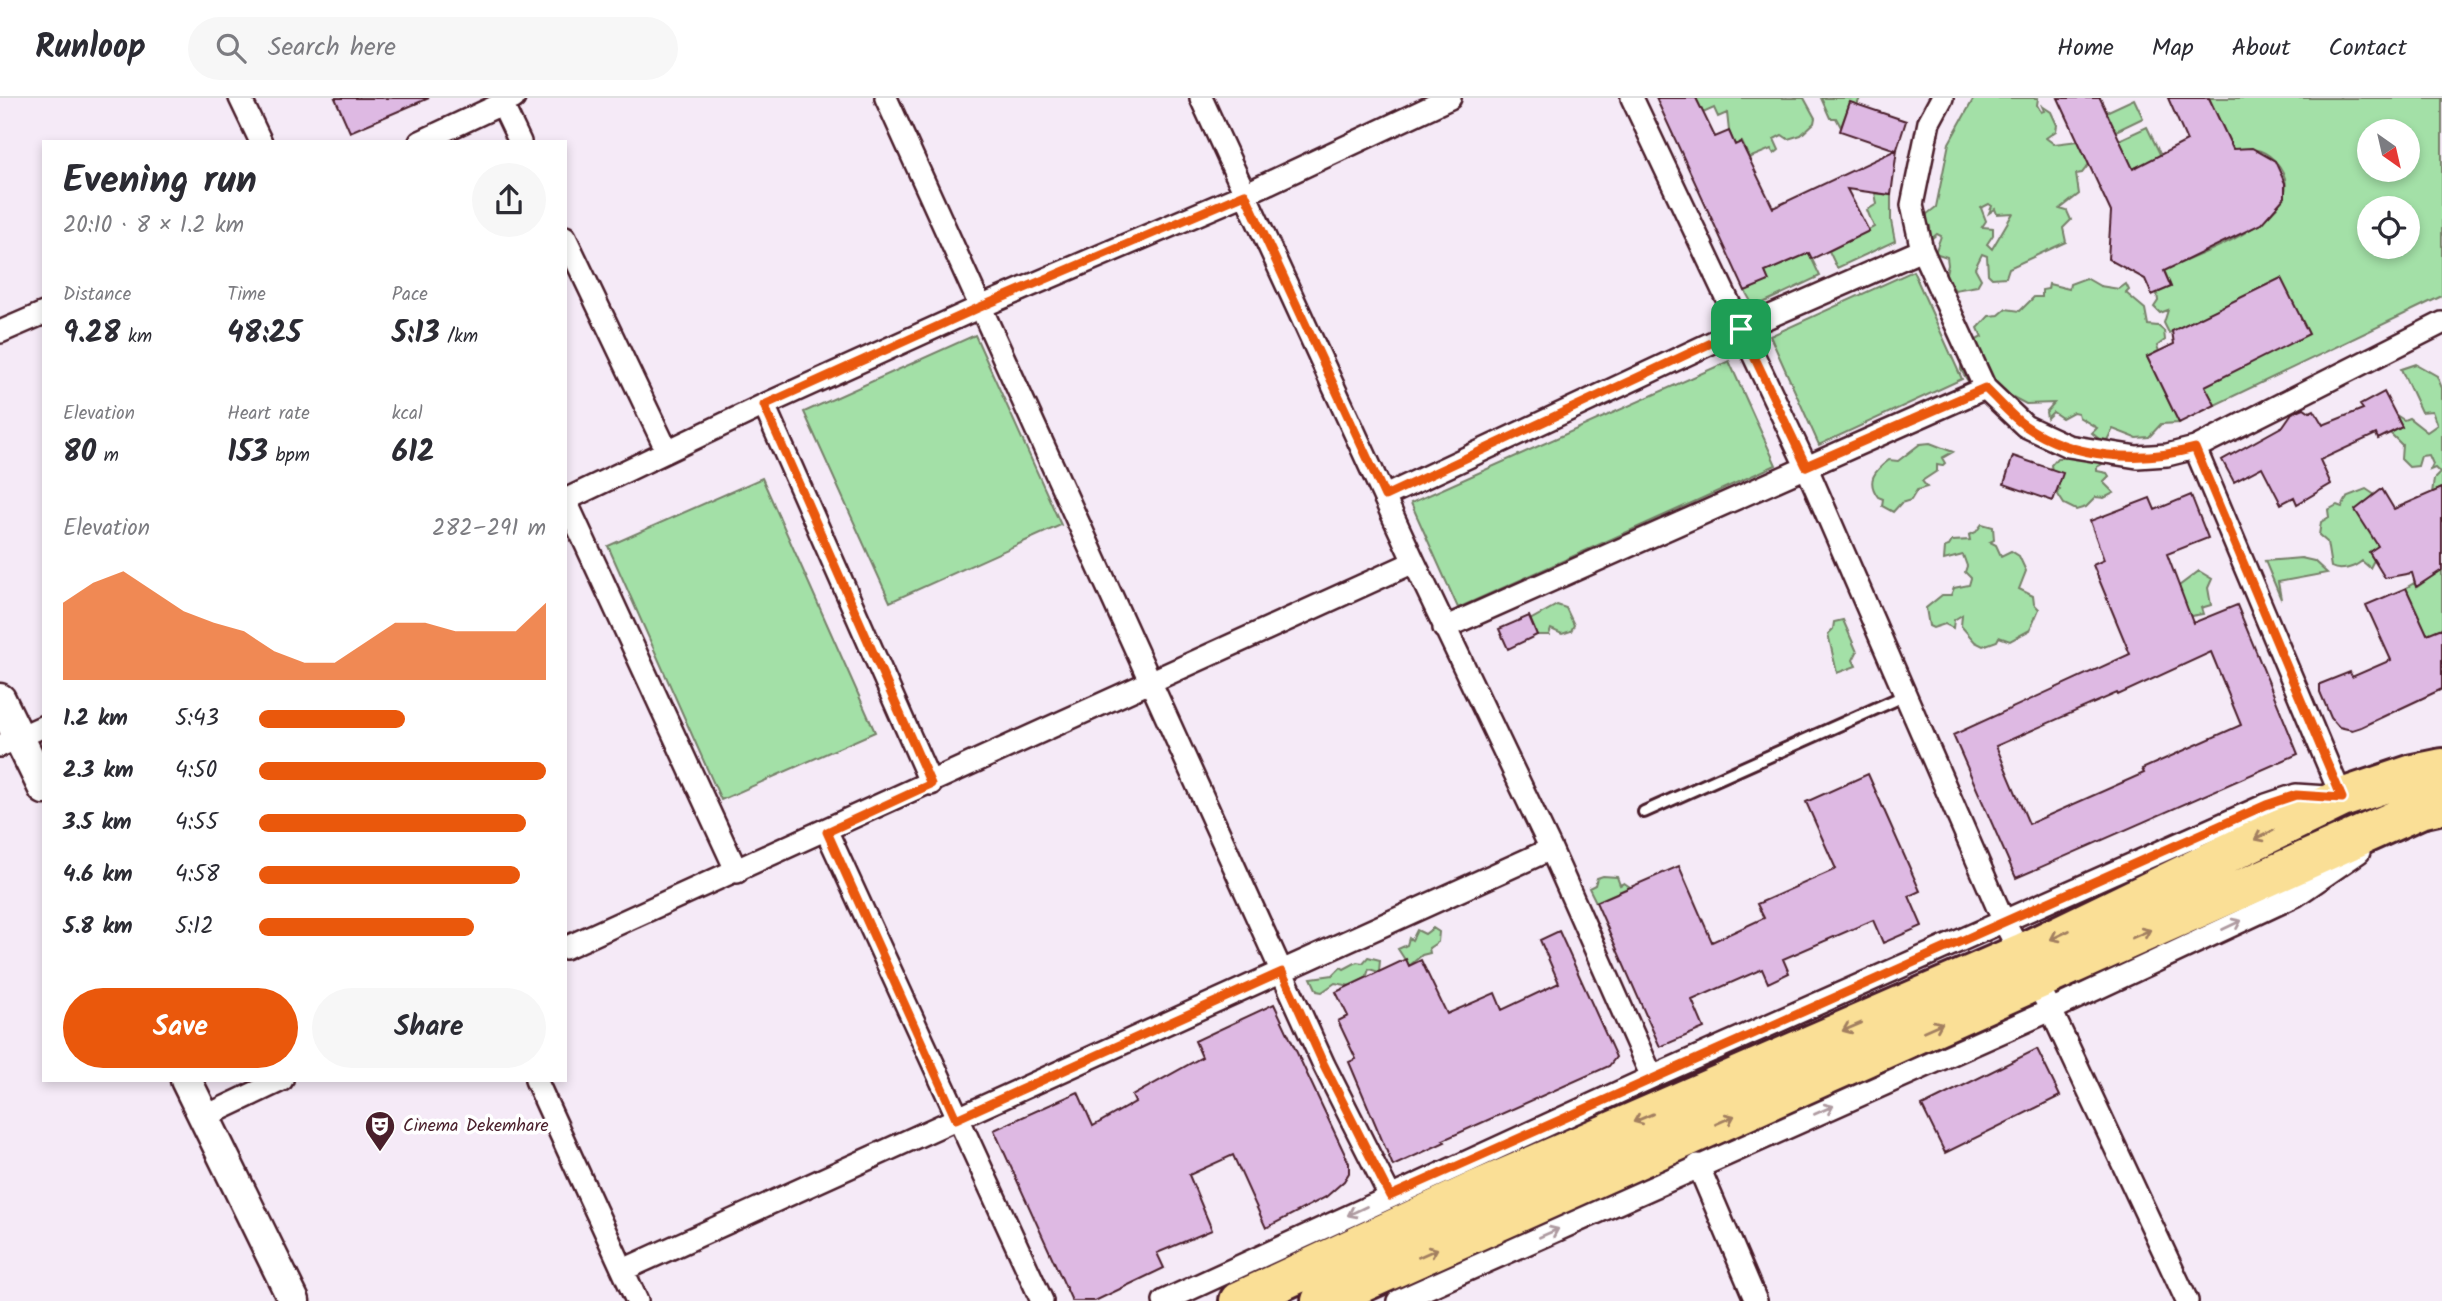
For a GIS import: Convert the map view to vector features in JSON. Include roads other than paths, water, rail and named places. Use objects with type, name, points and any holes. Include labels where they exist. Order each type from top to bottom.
[{"type":"highway","points":[[1321,1301],[1508,1235],[2028,967],[2342,798],[2413,774],[2442,768]]},
{"type":"highway","points":[[1239,1301],[1472,1176],[2028,967],[2431,806]]},
{"type":"street","points":[[240,98],[260,140]]},
{"type":"street","points":[[886,98],[978,308],[1152,682],[1324,1065],[1390,1196]]},
{"type":"street","points":[[1200,98],[1444,628],[1551,849],[1653,1077]]},
{"type":"street","points":[[567,498],[978,308],[1245,194],[1450,98]]},
{"type":"street","points":[[1632,98],[1806,466],[2028,967],[2187,1301]]},
{"type":"street","points":[[1942,98],[1929,122],[1912,205],[1922,250],[1985,388],[2025,426],[2068,446],[2137,457],[2167,455],[2195,448],[2442,323]]},
{"type":"street","points":[[424,140],[508,101],[519,140]]},
{"type":"street","points":[[567,241],[667,452]]},
{"type":"street","points":[[1385,496],[1741,329],[1922,250]]},
{"type":"street","points":[[0,332],[42,314]]},
{"type":"street","points":[[1444,628],[1985,388]]},
{"type":"street","points":[[764,405],[931,784]]},
{"type":"street","points":[[2195,448],[2342,798]]},
{"type":"street","points":[[567,503],[737,872]]},
{"type":"street","points":[[567,947],[827,832],[1414,562]]},
{"type":"street","points":[[0,699],[21,736],[42,784]]},
{"type":"street","points":[[827,832],[956,1119],[1042,1301]]},
{"type":"street","points":[[623,1270],[1551,849]]},
{"type":"street","points":[[1164,1301],[1390,1196],[1472,1176],[1653,1077],[2028,967]]},
{"type":"street","points":[[1398,1301],[1508,1235],[1699,1166],[2028,967]]},
{"type":"street","points":[[187,1082],[294,1301]]},
{"type":"street","points":[[204,1116],[278,1082]]},
{"type":"street","points":[[537,1082],[637,1301]]},
{"type":"street","points":[[1699,1166],[1756,1301]]},
{"type":"lane","points":[[1644,812],[1906,695]]},
{"type":"place","name":"Cinema Dekemhare","points":[[380,1153]]}]
